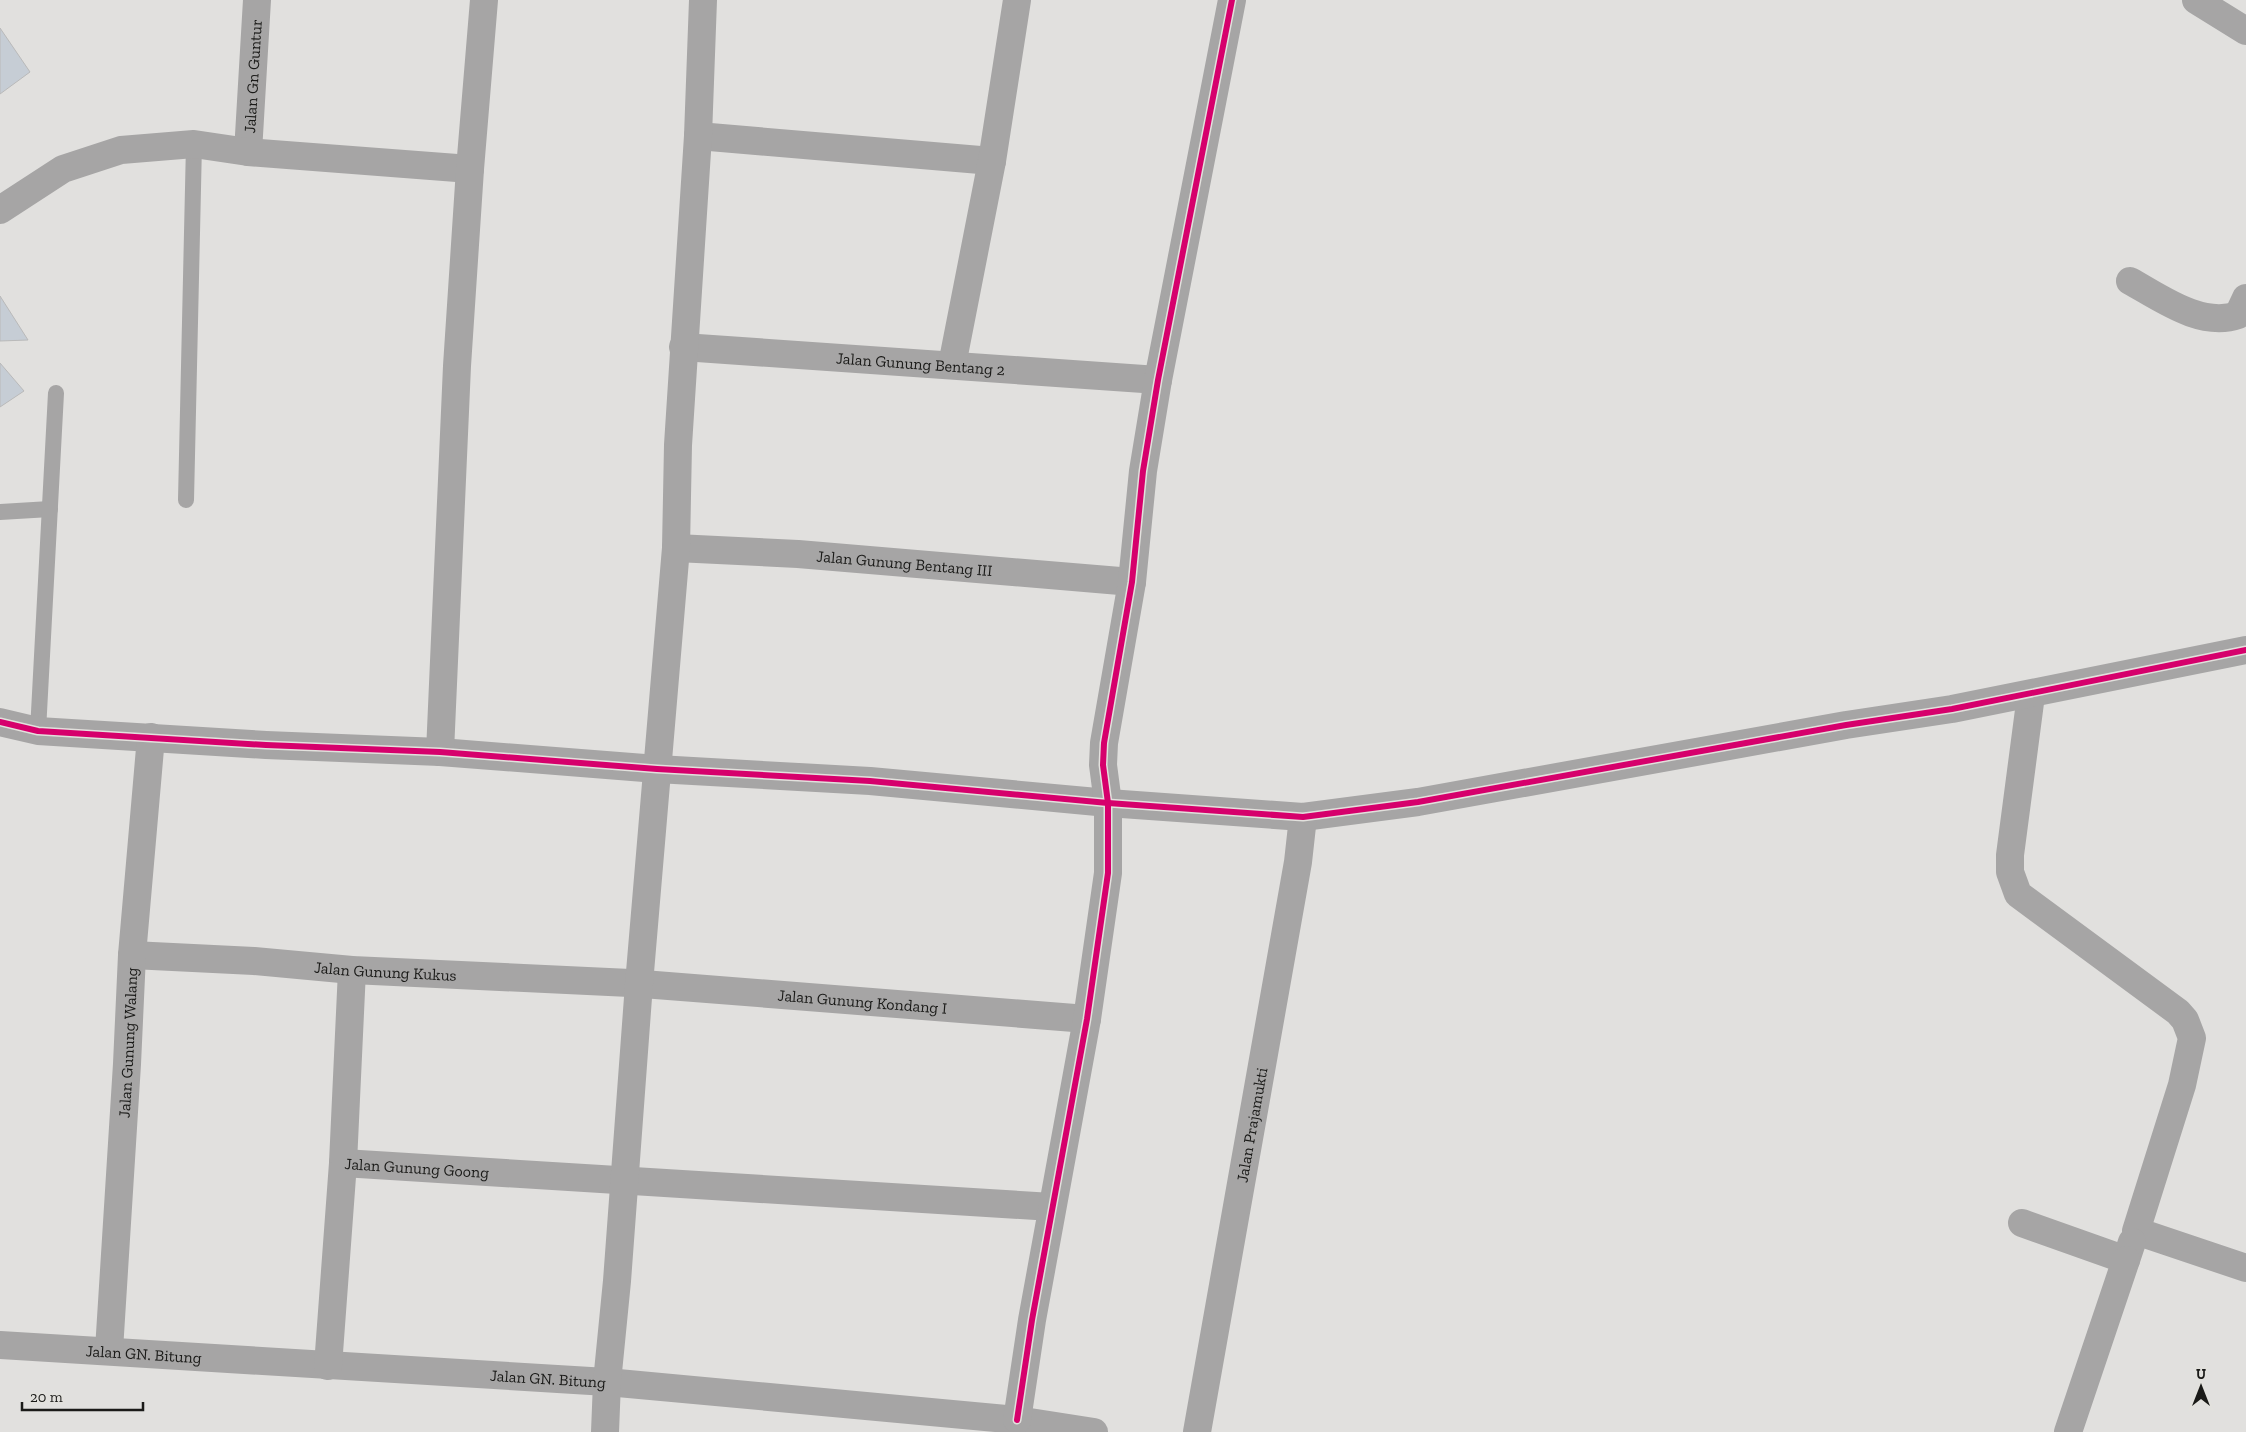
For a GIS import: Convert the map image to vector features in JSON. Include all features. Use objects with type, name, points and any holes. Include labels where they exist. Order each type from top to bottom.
[{"type":"street","name":"Jalan Gn Guntur","points":[[248,152],[257,0]]},
{"type":"street","points":[[440,752],[457,366],[470,169],[484,0]]},
{"type":"street","points":[[605,1432],[607,1382],[676,548],[678,446],[698,136],[703,0]]},
{"type":"street","points":[[952,365],[992,161],[1017,0]]},
{"type":"street","points":[[1017,1420],[1032,1320],[1087,1019],[1108,873],[1108,803],[1103,765],[1104,743],[1132,582],[1143,471],[1158,380],[1232,0]]},
{"type":"street","points":[[2196,0],[2246,31]]},
{"type":"street","points":[[698,136],[992,161]]},
{"type":"street","points":[[0,210],[63,169],[121,150],[194,144],[248,152],[470,169]]},
{"type":"street","points":[[2130,281],[2181,309],[2212,318],[2229,318],[2238,315],[2246,298]]},
{"type":"street","name":"Jalan Gunung Bentang 2","points":[[683,347],[1158,380]]},
{"type":"street","name":"Jalan Gunung Bentang III","points":[[676,548],[798,554],[1132,582]]},
{"type":"street","points":[[0,722],[38,731],[266,745],[440,752],[657,769],[870,781],[1108,803],[1303,817],[1418,802],[1836,727],[1952,709],[2246,650]]},
{"type":"street","points":[[2031,694],[2010,855],[2010,872],[2018,894],[2178,1012],[2190,1030],[2192,1038],[2182,1085],[2136,1231],[2068,1432]]},
{"type":"street","name":"Jalan Gunung Walang","points":[[109,1350],[132,955],[151,737]]},
{"type":"street","name":"Jalan Prajamukti","points":[[1197,1432],[1298,862],[1303,817]]},
{"type":"street","name":"Jalan Gunung Kukus","points":[[132,955],[254,961],[352,970],[639,984]]},
{"type":"street","name":"Jalan Gunung Goong","points":[[352,970],[343,1163],[1052,1207]]},
{"type":"street","name":"Jalan Gunung Kondang I","points":[[639,984],[1087,1019]]},
{"type":"street","points":[[328,1366],[343,1163]]},
{"type":"street","points":[[2022,1223],[2126,1260]]},
{"type":"street","points":[[2136,1231],[2246,1268]]},
{"type":"street","name":"Jalan GN. Bitung","points":[[0,1345],[109,1350],[328,1366],[607,1382],[1017,1420],[1094,1432]]},
{"type":"lane","points":[[186,500],[194,144]]},
{"type":"lane","points":[[38,731],[56,393]]},
{"type":"lane","points":[[0,512],[50,509]]},
{"type":"building","points":[[0,28],[30,72],[0,94]]},
{"type":"building","points":[[0,296],[28,340],[0,341]]},
{"type":"building","points":[[0,363],[24,391],[0,407]]},
{"type":"cycle path","points":[[1017,1420],[1032,1320],[1087,1019],[1108,873],[1108,803],[1103,765],[1104,743],[1132,582],[1143,471],[1158,380],[1232,0]]},
{"type":"cycle path","points":[[0,722],[38,731],[266,745],[440,752],[657,769],[870,781],[1108,803],[1303,817],[1418,802],[1846,725],[1952,709],[2246,650]]}]
